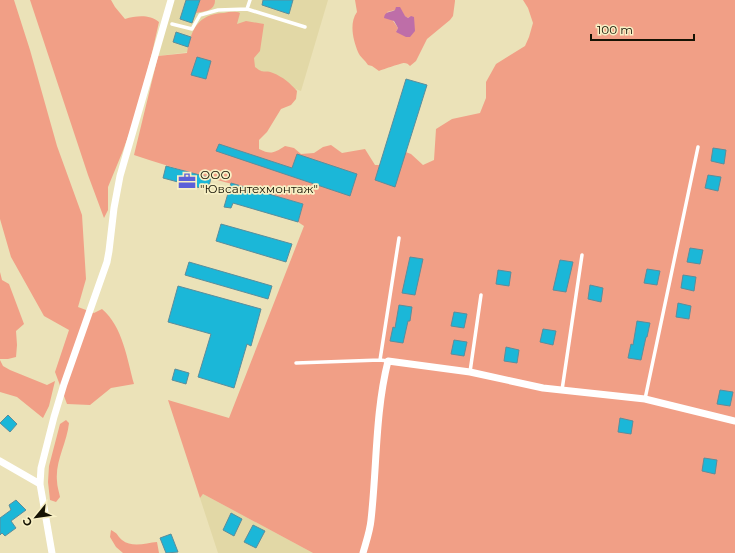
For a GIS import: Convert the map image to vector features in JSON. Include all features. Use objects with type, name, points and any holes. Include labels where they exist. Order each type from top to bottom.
[{"type":"street","points":[[52,553],[40,484],[41,468],[54,417],[81,331],[107,262],[120,176],[171,0]]},
{"type":"street","points":[[363,553],[371,522],[374,463],[384,378],[384,361],[470,372],[543,388],[645,399],[735,422]]},
{"type":"street","points":[[0,461],[40,484]]},
{"type":"lane","points":[[247,9],[250,0]]},
{"type":"lane","points":[[172,24],[192,29],[200,15],[218,10],[247,9],[305,27]]},
{"type":"lane","points":[[645,399],[698,147]]},
{"type":"lane","points":[[296,363],[384,361],[399,238]]},
{"type":"lane","points":[[562,390],[582,255]]},
{"type":"lane","points":[[470,372],[481,295]]},
{"type":"shaded area","points":[[0,0],[14,0],[30,50],[57,146],[82,215],[86,279],[78,307],[94,313],[102,309],[109,316],[120,334],[134,384],[111,388],[90,405],[67,404],[55,372],[69,330],[44,316],[11,257],[0,219]]},
{"type":"shaded area","points":[[30,0],[111,0],[125,19],[147,17],[155,19],[159,22],[136,115],[108,187],[108,210],[104,218],[88,175]]},
{"type":"shaded area","points":[[168,0],[328,0],[301,91],[188,52],[158,56]]},
{"type":"shaded area","points":[[200,0],[215,0],[215,4],[206,11],[196,13]]},
{"type":"shaded area","points":[[355,0],[455,0],[453,16],[427,39],[416,61],[410,66],[404,63],[379,71],[368,65],[359,54],[356,47],[352,26],[357,12]],"holes":[[[395,10],[408,18],[411,16],[396,32],[398,28],[387,12]]]},
{"type":"shaded area","points":[[523,0],[735,0],[735,553],[313,553],[203,494],[200,498],[168,400],[229,418],[304,226],[298,222],[303,204],[134,155],[158,56],[187,53],[191,37],[197,24],[208,16],[230,12],[240,13],[237,24],[246,21],[264,24],[260,51],[254,58],[255,67],[261,71],[270,72],[280,76],[297,91],[296,99],[291,105],[281,109],[267,132],[259,140],[259,149],[270,153],[285,146],[294,148],[301,154],[314,153],[323,147],[331,145],[342,153],[365,149],[375,165],[380,165],[403,151],[411,154],[423,165],[434,160],[436,129],[452,119],[480,113],[486,98],[486,82],[496,64],[525,46],[533,23],[528,8]]},
{"type":"shaded area","points":[[396,7],[400,7],[405,16],[408,18],[411,16],[414,17],[415,31],[410,37],[406,37],[396,32],[398,28],[394,21],[384,18],[386,13],[395,10]]},
{"type":"shaded area","points":[[0,272],[2,280],[9,284],[24,324],[16,331],[16,357],[8,359],[0,359]]},
{"type":"shaded area","points":[[0,360],[3,366],[10,370],[47,385],[55,381],[49,406],[43,418],[17,397],[0,392]]},
{"type":"shaded area","points":[[66,420],[69,423],[68,430],[59,459],[57,474],[57,485],[60,497],[56,502],[50,500],[48,482],[49,466],[60,424]]},
{"type":"shaded area","points":[[203,494],[313,553],[218,553],[200,498]]},
{"type":"shaded area","points":[[111,530],[122,540],[130,544],[157,542],[159,553],[123,553],[116,547],[110,537]]},
{"type":"building","points":[[186,0],[200,0],[192,23],[180,19]]},
{"type":"building","points":[[263,0],[293,0],[289,14],[262,5]]},
{"type":"building","points":[[176,32],[191,37],[188,47],[173,42]]},
{"type":"building","points":[[197,57],[211,61],[206,79],[191,75]]},
{"type":"building","points":[[406,79],[427,85],[395,187],[375,180]]},
{"type":"building","points":[[219,144],[292,168],[297,154],[357,174],[350,196],[216,151]]},
{"type":"building","points":[[713,148],[726,150],[724,164],[711,161]]},
{"type":"building","points":[[166,166],[211,178],[208,190],[163,178]]},
{"type":"building","points":[[708,175],[721,177],[718,191],[705,188]]},
{"type":"building","points":[[231,183],[303,204],[298,222],[233,203],[231,208],[224,207]]},
{"type":"building","points":[[221,224],[292,244],[286,262],[216,241]]},
{"type":"building","points":[[690,248],[703,250],[700,264],[687,262]]},
{"type":"building","points":[[410,257],[423,259],[415,295],[402,293]]},
{"type":"building","points":[[560,260],[573,262],[566,292],[553,290]]},
{"type":"building","points":[[189,262],[272,286],[268,299],[185,275]]},
{"type":"building","points":[[647,269],[660,271],[657,285],[644,283]]},
{"type":"building","points":[[498,270],[511,272],[509,286],[496,284]]},
{"type":"building","points":[[683,275],[696,277],[694,291],[681,288]]},
{"type":"building","points":[[590,285],[603,288],[601,302],[588,299]]},
{"type":"building","points":[[178,286],[261,309],[251,346],[247,344],[234,388],[198,377],[211,334],[168,322]]},
{"type":"building","points":[[678,303],[691,306],[689,319],[676,317]]},
{"type":"building","points":[[399,305],[412,307],[410,321],[408,321],[403,343],[390,341],[393,327],[395,328]]},
{"type":"building","points":[[454,312],[467,314],[464,328],[451,326]]},
{"type":"building","points":[[637,321],[650,323],[641,360],[628,358],[631,344],[633,345]]},
{"type":"building","points":[[543,329],[556,331],[553,345],[540,342]]},
{"type":"building","points":[[454,340],[467,342],[464,356],[451,354]]},
{"type":"building","points":[[506,347],[519,350],[517,363],[504,361]]},
{"type":"building","points":[[175,369],[189,373],[186,384],[172,380]]},
{"type":"building","points":[[720,390],[733,392],[730,406],[717,404]]},
{"type":"building","points":[[8,415],[17,424],[10,432],[0,423]]},
{"type":"building","points":[[620,418],[633,421],[631,434],[618,432]]},
{"type":"building","points":[[704,458],[717,460],[715,474],[702,471]]},
{"type":"building","points":[[16,500],[26,510],[11,521],[16,528],[5,536],[2,533],[0,535],[0,518],[11,510],[9,505]]},
{"type":"building","points":[[231,513],[242,519],[234,536],[223,530]]},
{"type":"building","points":[[253,525],[265,531],[256,548],[244,542]]},
{"type":"building","points":[[171,534],[178,552],[166,553],[160,538]]},
{"type":"place","name":"ООО \"Ювсантехмонтаж\"","points":[[187,181]]}]
